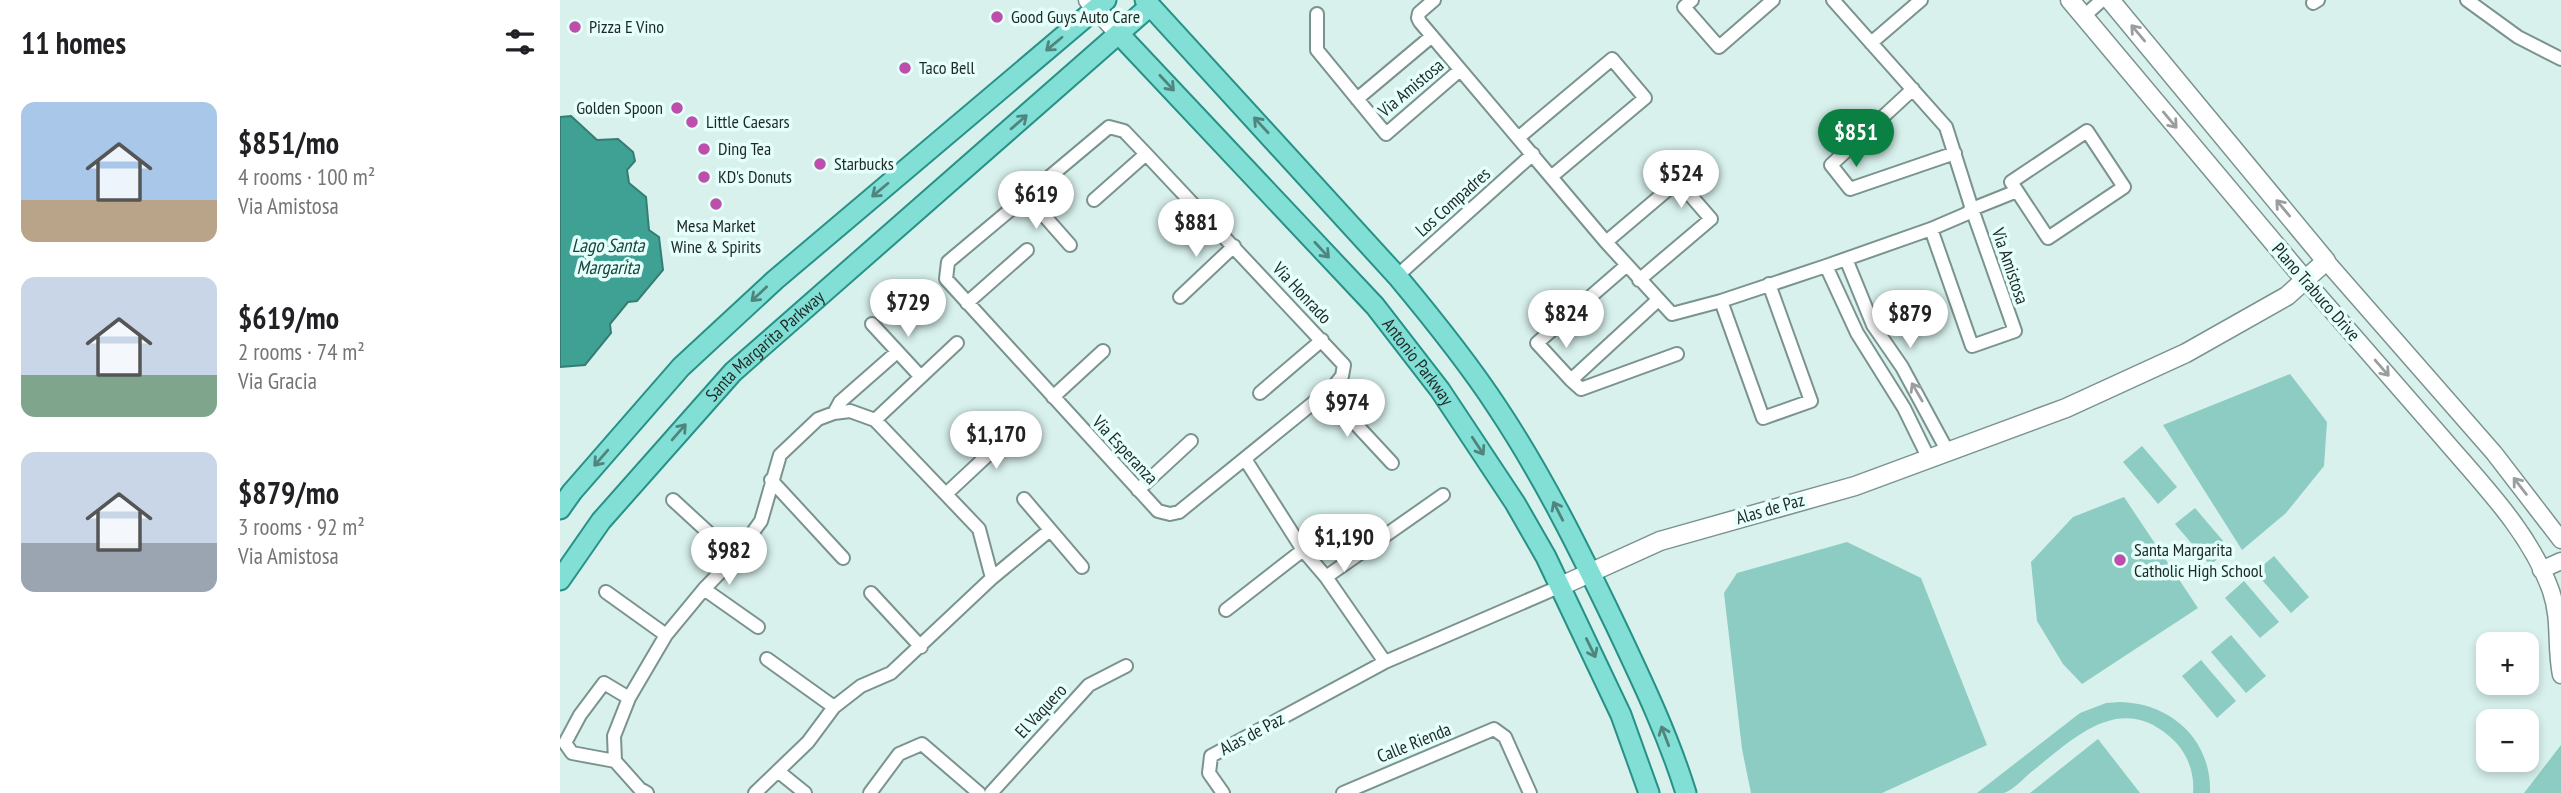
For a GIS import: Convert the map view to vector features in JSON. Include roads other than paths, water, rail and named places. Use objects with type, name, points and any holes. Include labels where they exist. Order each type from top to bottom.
[{"type":"main road","name":"Plano Trabuco Drive","points":[[2110,0],[2326,261]]},
{"type":"main road","name":"Santa Margarita Parkway","points":[[560,580],[601,521],[733,372],[1119,34],[1151,2]]},
{"type":"main road","points":[[1151,2],[1397,276],[1497,406],[1546,486],[1589,572],[1653,705],[1686,793]]},
{"type":"main road","name":"Antonio Parkway","points":[[1097,3],[1119,34],[1375,306],[1440,390],[1546,557],[1621,715],[1649,793]]},
{"type":"main road","points":[[560,509],[681,367],[810,249],[1097,3]]},
{"type":"main road","name":"Plano Trabuco Drive","points":[[2077,6],[2305,280]]},
{"type":"main road","name":"Alas de Paz","points":[[1561,586],[1660,541],[1855,486],[2066,408],[2186,354],[2287,296],[2326,261]]},
{"type":"street","name":"Via Amistosa","points":[[1434,0],[1419,13],[1418,18],[1606,242],[1672,314],[1721,301],[1931,229],[2017,191]]},
{"type":"street","points":[[1692,0],[1684,7],[1719,47],[1773,0]]},
{"type":"street","name":"Via Amistosa","points":[[1833,0],[1945,127],[2015,331],[1972,346],[1931,229]]},
{"type":"street","points":[[1871,43],[1921,0]]},
{"type":"street","points":[[2077,6],[2102,0]]},
{"type":"street","points":[[2467,0],[2518,37],[2561,59]]},
{"type":"street","name":"Via Amistosa","points":[[1317,14],[1317,50],[1386,134],[1460,70]]},
{"type":"street","name":"Via Amistosa","points":[[1357,99],[1432,36]]},
{"type":"street","points":[[1518,138],[1612,59],[1645,98],[1551,177]]},
{"type":"street","points":[[1913,89],[1831,165],[1850,189],[1955,153]]},
{"type":"street","name":"Via Honrado","points":[[1109,127],[1124,131],[1344,365],[1342,376],[1326,392]]},
{"type":"street","name":"Via Esperanza","points":[[1109,127],[948,262],[946,279],[1158,511],[1170,514],[1179,512],[1326,392]]},
{"type":"street","points":[[2087,131],[2124,187],[2048,238],[2017,191],[2011,181],[2087,131]]},
{"type":"street","points":[[1094,200],[1146,154]]},
{"type":"street","name":"Los Compadres","points":[[1397,276],[1533,154]]},
{"type":"street","points":[[1606,242],[1678,181],[1711,219],[1639,280]]},
{"type":"street","points":[[1026,195],[1070,245]]},
{"type":"street","points":[[1180,297],[1234,246]]},
{"type":"street","points":[[967,303],[1027,250]]},
{"type":"street","points":[[1846,259],[1873,325],[1902,367],[1948,452]]},
{"type":"street","name":"Plano Trabuco Drive","points":[[2326,261],[2494,453],[2561,540]]},
{"type":"street","points":[[1627,265],[1537,343],[1581,389],[1677,354]]},
{"type":"street","points":[[1826,266],[1857,333],[1904,408],[1929,459]]},
{"type":"street","name":"Plano Trabuco Drive","points":[[2305,280],[2504,510],[2556,589],[2558,660],[2561,675]]},
{"type":"street","points":[[1721,301],[1763,418],[1811,401],[1769,284]]},
{"type":"street","points":[[1570,380],[1658,300]]},
{"type":"street","points":[[872,324],[920,376]]},
{"type":"street","points":[[1260,393],[1322,341]]},
{"type":"street","points":[[874,420],[957,343]]},
{"type":"street","points":[[1053,397],[1103,351]]},
{"type":"street","points":[[834,413],[839,402],[897,352]]},
{"type":"street","points":[[1326,392],[1392,463]]},
{"type":"street","points":[[615,761],[614,736],[629,698],[666,635],[735,556],[761,521],[780,455],[818,419],[850,411],[874,420],[979,529],[992,578]]},
{"type":"street","points":[[946,494],[1022,423]]},
{"type":"street","points":[[1138,490],[1191,441]]},
{"type":"street","points":[[1245,459],[1303,550],[1326,578],[1385,663]]},
{"type":"street","points":[[771,480],[843,558]]},
{"type":"street","points":[[1326,578],[1443,495]]},
{"type":"street","points":[[1024,499],[1082,567]]},
{"type":"street","points":[[673,500],[735,556]]},
{"type":"street","points":[[755,793],[808,742],[834,707],[861,686],[891,673],[992,578],[1050,530]]},
{"type":"street","points":[[1226,610],[1303,550]]},
{"type":"street","points":[[2541,570],[2561,561]]},
{"type":"street","name":"Alas de Paz","points":[[1223,793],[1209,773],[1211,756],[1385,663],[1561,586]]},
{"type":"street","points":[[704,589],[758,627]]},
{"type":"street","points":[[606,592],[666,635]]},
{"type":"street","points":[[871,593],[921,647]]},
{"type":"street","points":[[767,659],[834,707]]},
{"type":"street","name":"El Vaquero","points":[[991,793],[1089,685],[1126,666]]},
{"type":"street","points":[[629,698],[604,683],[580,715],[565,743],[572,752],[615,761],[640,789],[647,793]]},
{"type":"street","name":"Calle Rienda","points":[[1343,793],[1487,730],[1499,731],[1505,737],[1530,793]]},
{"type":"street","points":[[870,793],[899,754],[922,744],[979,793]]},
{"type":"street","points":[[779,772],[805,793]]},
{"type":"water","name":"Lago Santa Margarita","points":[[571,116],[597,140],[618,139],[633,152],[635,161],[627,170],[629,183],[646,197],[649,230],[659,237],[663,270],[637,301],[628,302],[610,324],[611,333],[585,365],[560,367],[560,117]]},
{"type":"place","name":"Good Guys Auto Care","points":[[997,17]]},
{"type":"place","name":"Pizza E Vino","points":[[575,27]]},
{"type":"place","name":"Taco Bell","points":[[905,68]]},
{"type":"place","name":"Golden Spoon","points":[[677,108]]},
{"type":"place","name":"Little Caesars","points":[[692,122]]},
{"type":"place","name":"Ding Tea","points":[[704,149]]},
{"type":"place","name":"Starbucks","points":[[820,164]]},
{"type":"place","name":"KD's Donuts","points":[[704,177]]},
{"type":"place","name":"Mesa Market Wine & Spirits","points":[[716,204]]},
{"type":"place","name":"Santa Margarita Catholic High School","points":[[2120,560]]}]
